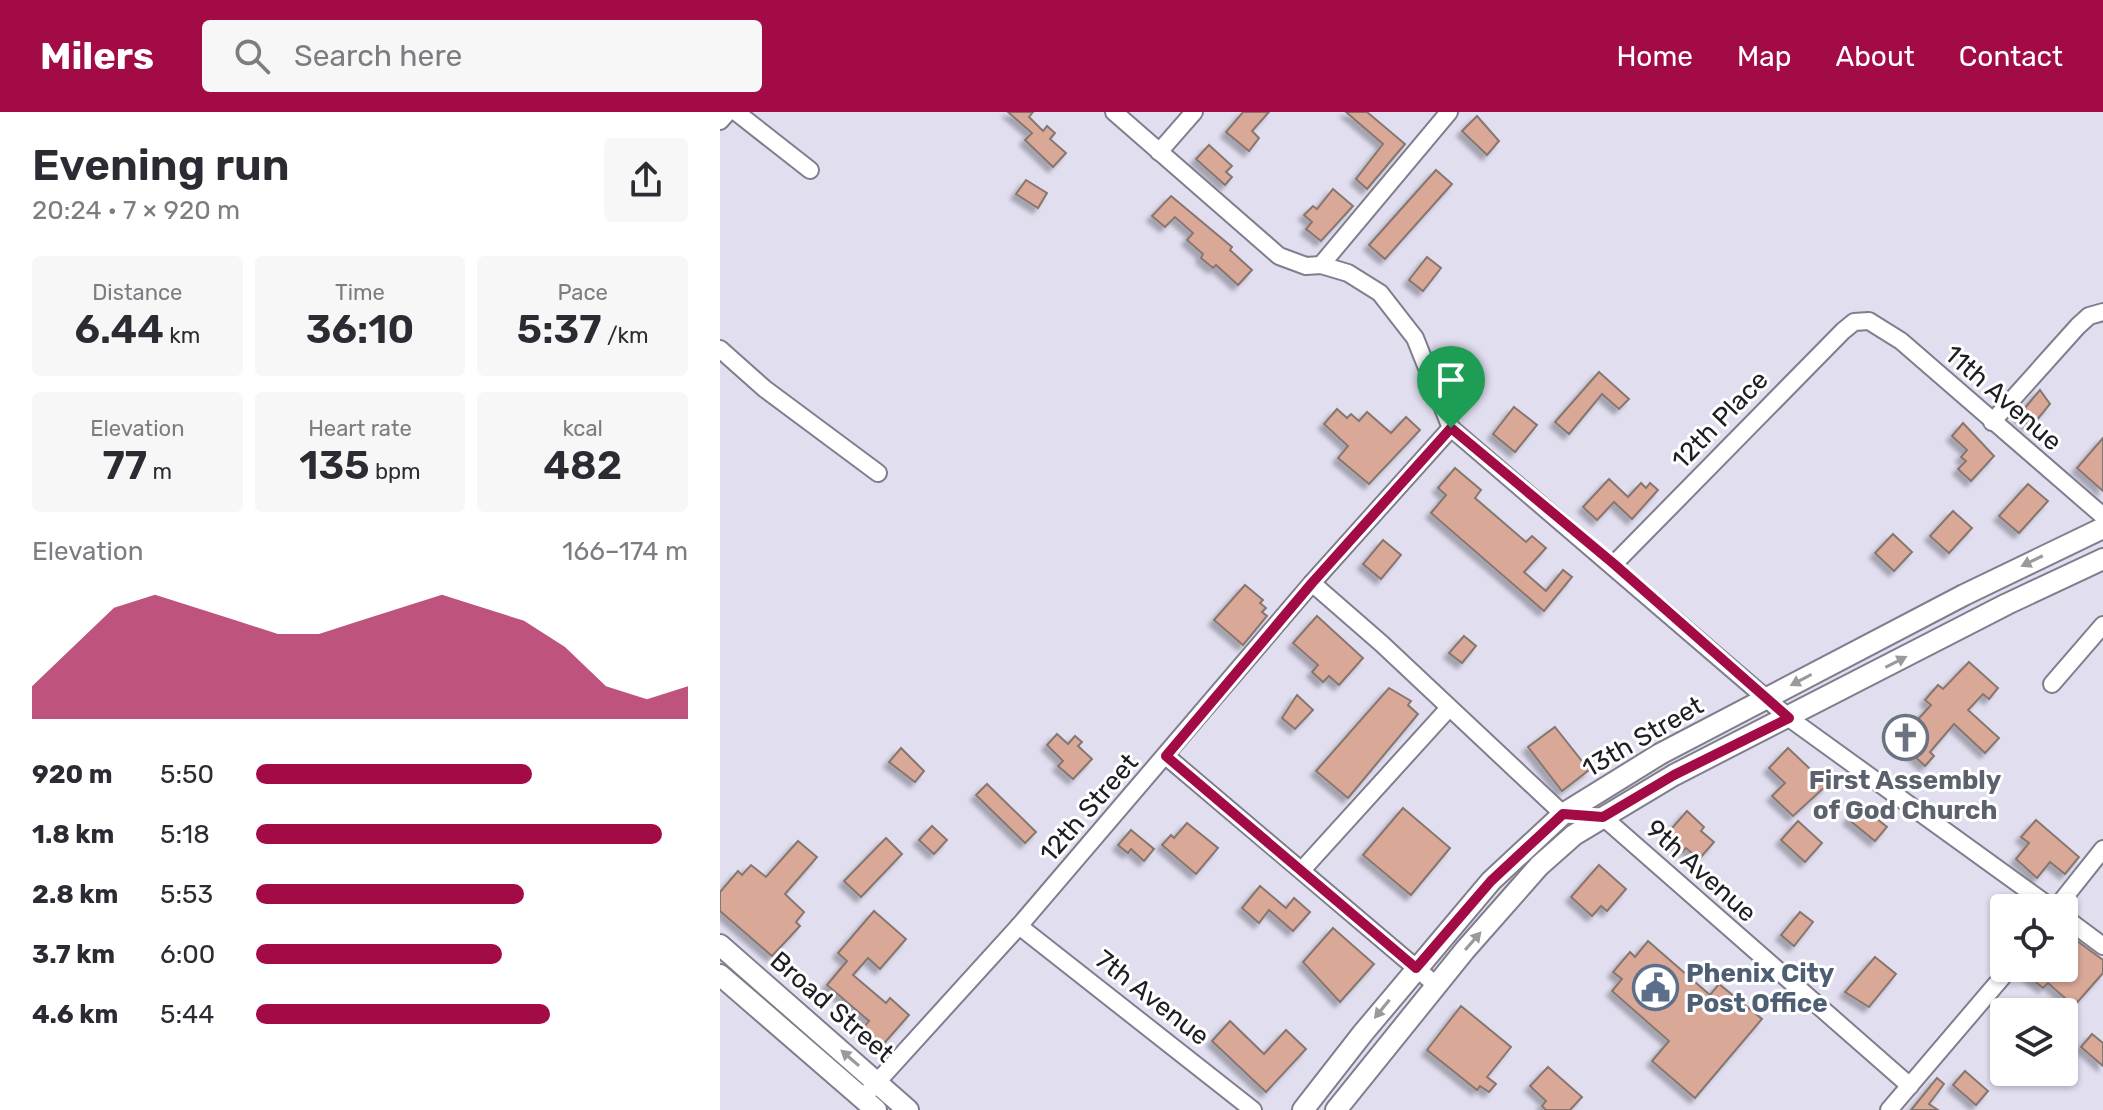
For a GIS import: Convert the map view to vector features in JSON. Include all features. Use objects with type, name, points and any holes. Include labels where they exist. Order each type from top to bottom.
[{"type":"main road","name":"13th Street","points":[[1303,1110],[1416,968],[1501,870],[1563,814],[1660,754],[1964,595],[2103,528]]},
{"type":"main road","name":"13th Street","points":[[1336,1110],[1436,985],[1539,866],[1574,835],[1674,775],[2007,604],[2103,559]]},
{"type":"main road","name":"Broad Street","points":[[720,945],[908,1110]]},
{"type":"main road","name":"Broad Street","points":[[723,983],[870,1104]]},
{"type":"street","points":[[720,121],[728,112]]},
{"type":"street","points":[[736,112],[810,170]]},
{"type":"street","points":[[1114,112],[1279,256],[1306,266],[1321,265],[1361,279],[1380,293],[1415,338],[1451,428],[1614,564],[1789,718],[2034,894]]},
{"type":"street","points":[[1159,152],[1194,112]]},
{"type":"street","points":[[1321,265],[1449,112]]},
{"type":"street","points":[[1992,422],[2078,326],[2089,316],[2103,312]]},
{"type":"street","name":"11th Avenue","points":[[1869,321],[1901,341],[2103,516]]},
{"type":"street","name":"12th Place","points":[[1614,564],[1833,340],[1854,322],[1869,321]]},
{"type":"street","points":[[720,349],[765,389],[878,473]]},
{"type":"street","name":"12th Street","points":[[870,1104],[878,1082],[1019,926],[1312,583],[1451,428]]},
{"type":"street","points":[[1312,583],[1563,814],[1603,817]]},
{"type":"street","points":[[2052,684],[2103,625]]},
{"type":"street","points":[[1302,870],[1449,708]]},
{"type":"street","points":[[1166,756],[1436,985]]},
{"type":"street","name":"9th Avenue","points":[[1603,817],[1910,1086]]},
{"type":"street","points":[[2066,894],[2103,849]]},
{"type":"street","name":"7th Avenue","points":[[1019,926],[1253,1110]]},
{"type":"street","points":[[2078,927],[2103,946]]},
{"type":"street","points":[[1889,1110],[1998,982]]},
{"type":"building","points":[[1008,112],[1033,112],[1029,117],[1043,131],[1047,126],[1055,133],[1050,139],[1066,153],[1053,167],[1025,140],[1032,133]]},
{"type":"building","points":[[1243,112],[1269,112],[1252,131],[1259,138],[1249,151],[1226,132]]},
{"type":"building","points":[[1346,112],[1367,112],[1405,144],[1367,189],[1356,179],[1383,144]]},
{"type":"building","points":[[1477,116],[1499,141],[1487,155],[1462,131]]},
{"type":"building","points":[[1209,145],[1232,166],[1226,172],[1232,177],[1225,185],[1196,159]]},
{"type":"building","points":[[1436,170],[1452,184],[1385,259],[1369,245]]},
{"type":"building","points":[[1026,180],[1047,193],[1038,208],[1016,194]]},
{"type":"building","points":[[1333,189],[1353,206],[1321,241],[1306,229],[1312,222],[1304,215],[1313,206],[1317,209]]},
{"type":"building","points":[[1171,196],[1232,247],[1230,250],[1252,270],[1238,285],[1216,265],[1213,268],[1201,258],[1203,254],[1187,240],[1193,233],[1175,217],[1165,227],[1152,216]]},
{"type":"building","points":[[1427,257],[1441,268],[1423,291],[1409,280]]},
{"type":"building","points":[[1599,372],[1629,399],[1619,409],[1602,394],[1569,434],[1555,422]]},
{"type":"building","points":[[2040,390],[2050,404],[2031,427],[2018,416]]},
{"type":"building","points":[[1514,407],[1537,425],[1515,452],[1493,434]]},
{"type":"building","points":[[1337,409],[1347,418],[1351,414],[1359,421],[1367,412],[1391,433],[1406,417],[1420,430],[1369,484],[1338,458],[1348,446],[1324,424]]},
{"type":"building","points":[[1963,423],[1994,456],[1971,481],[1958,469],[1966,461],[1961,457],[1967,450],[1952,436]]},
{"type":"building","points":[[2103,438],[2103,491],[2077,468]]},
{"type":"building","points":[[1455,468],[1481,490],[1475,498],[1526,542],[1532,536],[1546,548],[1524,572],[1546,591],[1563,570],[1572,577],[1544,611],[1431,513],[1446,495],[1438,488]]},
{"type":"building","points":[[1609,479],[1628,497],[1641,483],[1646,488],[1650,483],[1658,490],[1632,519],[1614,502],[1597,520],[1583,507]]},
{"type":"building","points":[[2028,484],[2048,501],[2019,533],[1999,516]]},
{"type":"building","points":[[1953,511],[1972,528],[1949,553],[1930,536]]},
{"type":"building","points":[[1893,534],[1912,552],[1894,571],[1875,553]]},
{"type":"building","points":[[1383,540],[1401,555],[1381,579],[1363,564]]},
{"type":"building","points":[[1245,585],[1263,600],[1260,603],[1266,608],[1262,612],[1267,616],[1243,645],[1214,620]]},
{"type":"building","points":[[1317,616],[1363,658],[1339,685],[1329,676],[1323,682],[1312,672],[1318,665],[1293,643]]},
{"type":"building","points":[[1464,636],[1476,646],[1462,663],[1449,653]]},
{"type":"building","points":[[1969,662],[1998,688],[1989,699],[1983,694],[1968,710],[1999,738],[1985,753],[1954,724],[1930,752],[1934,756],[1925,766],[1898,741],[1931,705],[1925,700],[1938,685],[1943,689]]},
{"type":"building","points":[[1389,688],[1411,701],[1408,705],[1418,714],[1348,798],[1316,771]]},
{"type":"building","points":[[1297,695],[1313,710],[1295,729],[1282,718]]},
{"type":"building","points":[[1555,727],[1589,770],[1562,791],[1528,747]]},
{"type":"building","points":[[1057,734],[1068,744],[1075,736],[1082,742],[1078,746],[1092,759],[1073,779],[1058,766],[1063,761],[1047,745]]},
{"type":"building","points":[[901,748],[924,771],[915,782],[889,762]]},
{"type":"building","points":[[1788,748],[1827,785],[1793,816],[1772,796],[1785,783],[1769,768]]},
{"type":"building","points":[[987,784],[1036,832],[1025,843],[976,795]]},
{"type":"building","points":[[1860,805],[1887,827],[1875,841],[1848,819]]},
{"type":"building","points":[[1403,808],[1450,848],[1411,895],[1363,855]]},
{"type":"building","points":[[1687,811],[1704,827],[1701,831],[1714,842],[1699,859],[1686,848],[1682,852],[1665,836]]},
{"type":"building","points":[[2036,820],[2079,857],[2065,874],[2050,862],[2037,878],[2016,859],[2029,843],[2021,837]]},
{"type":"building","points":[[1798,821],[1822,843],[1805,862],[1781,840]]},
{"type":"building","points":[[1187,823],[1218,848],[1196,874],[1162,845],[1171,835],[1174,838]]},
{"type":"building","points":[[932,826],[947,840],[934,854],[919,840]]},
{"type":"building","points":[[1131,830],[1154,849],[1144,861],[1131,849],[1128,853],[1118,845]]},
{"type":"building","points":[[886,838],[902,854],[861,897],[844,881]]},
{"type":"building","points":[[798,841],[817,857],[785,894],[804,912],[796,922],[800,926],[772,956],[720,911],[720,892],[738,871],[742,875],[751,865],[766,877]]},
{"type":"building","points":[[1599,865],[1626,889],[1607,911],[1601,906],[1592,916],[1571,897]]},
{"type":"building","points":[[1260,886],[1286,908],[1294,898],[1310,912],[1293,931],[1269,910],[1259,923],[1242,908]]},
{"type":"building","points":[[874,911],[906,939],[880,969],[868,958],[853,975],[886,1003],[890,998],[909,1015],[880,1048],[861,1031],[869,1021],[827,985],[847,961],[838,953]]},
{"type":"building","points":[[1800,912],[1813,922],[1794,946],[1781,935]]},
{"type":"building","points":[[1333,928],[1374,964],[1340,1002],[1303,962]]},
{"type":"building","points":[[1648,941],[1710,995],[1719,984],[1762,1019],[1695,1098],[1652,1061],[1669,1041],[1612,991],[1622,979],[1613,972],[1630,952],[1635,957]]},
{"type":"building","points":[[2078,942],[2103,960],[2103,973],[2078,1001],[2078,998],[2065,998],[2048,983],[2043,988],[2036,982],[2078,982]]},
{"type":"building","points":[[1875,957],[1896,974],[1869,1007],[1845,992]]},
{"type":"building","points":[[1461,1006],[1511,1047],[1487,1077],[1496,1084],[1489,1092],[1480,1086],[1477,1090],[1427,1050]]},
{"type":"building","points":[[1230,1021],[1264,1054],[1286,1030],[1306,1049],[1266,1092],[1212,1041]]},
{"type":"building","points":[[2092,1034],[2103,1043],[2103,1066],[2081,1047]]},
{"type":"building","points":[[1548,1067],[1582,1097],[1570,1110],[1546,1110],[1542,1106],[1546,1101],[1530,1086]]},
{"type":"building","points":[[1965,1071],[1988,1091],[1976,1105],[1953,1085]]},
{"type":"building","points":[[1937,1078],[1944,1084],[1929,1104],[1938,1110],[1911,1110]]},
{"type":"place","name":"First Assembly of God Church","points":[[1905,737]]},
{"type":"place","name":"Phenix City Post Office","points":[[1655,988]]},
{"type":"route","points":[[1451,428],[1614,564],[1789,718],[1674,775],[1603,817],[1563,814],[1491,881],[1416,968],[1166,756],[1312,583],[1451,428]]}]
